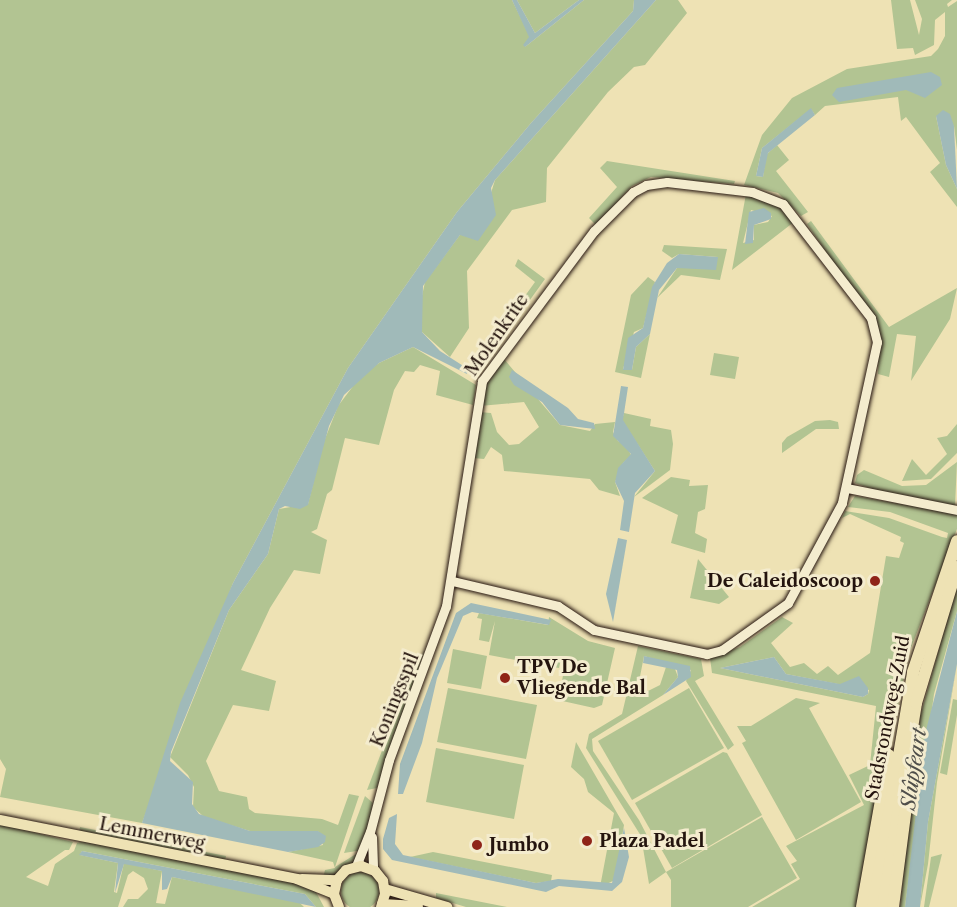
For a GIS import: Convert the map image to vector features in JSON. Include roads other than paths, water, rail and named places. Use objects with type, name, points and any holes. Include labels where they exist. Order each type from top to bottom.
[{"type":"highway","name":"Stadsrondweg-Zuid","points":[[873,907],[925,627],[957,541]]},
{"type":"highway","name":"Stadsrondweg-Zuid","points":[[883,907],[907,725],[935,629],[957,567]]},
{"type":"highway","points":[[862,907],[882,787],[907,725]]},
{"type":"highway","points":[[893,907],[907,806],[907,725]]},
{"type":"main road","name":"Lemmerweg","points":[[0,820],[297,879],[337,880]]},
{"type":"main road","points":[[339,907],[334,894],[337,880],[356,866],[373,869],[386,889],[395,895],[447,907]]},
{"type":"main road","name":"Lemmerweg","points":[[297,879],[334,894]]},
{"type":"main road","points":[[386,889],[382,906],[422,907]]},
{"type":"street","name":"Molenkrite","points":[[667,182],[767,195],[783,204],[871,318],[877,342],[847,488],[788,603],[722,650],[707,654],[594,630],[558,606],[452,581],[482,381],[594,231],[622,201],[646,185],[667,182]]},
{"type":"street","points":[[847,488],[957,510]]},
{"type":"street","name":"Koningsspil","points":[[356,866],[370,832],[384,776],[440,633],[452,581]]},
{"type":"street","name":"Koningsspil","points":[[370,832],[373,869]]},
{"type":"water","points":[[512,0],[517,0],[535,33],[579,0],[584,0],[525,47],[523,45],[529,37]]},
{"type":"water","points":[[634,0],[656,0],[495,180],[491,188],[496,215],[478,241],[460,235],[423,286],[422,332],[440,351],[468,369],[467,374],[413,347],[379,363],[344,395],[329,426],[308,505],[300,509],[285,506],[279,509],[268,554],[229,610],[171,752],[170,761],[193,782],[192,804],[199,814],[250,831],[318,831],[326,836],[325,842],[318,847],[288,852],[142,823],[180,703],[233,583],[348,368],[457,212],[531,123],[633,11]]},
{"type":"water","points":[[931,72],[940,77],[942,85],[925,98],[906,90],[839,102],[832,95],[837,88]]},
{"type":"water","points":[[811,108],[815,115],[768,153],[763,177],[756,176],[762,148]]},
{"type":"water","points":[[943,110],[950,114],[954,126],[957,189],[946,165],[936,116]]},
{"type":"water","points":[[764,208],[771,213],[771,219],[754,225],[753,243],[745,244],[749,212]]},
{"type":"water","points":[[679,254],[718,257],[716,270],[677,268],[659,290],[650,334],[636,347],[632,370],[623,370],[628,338],[643,328],[652,287],[667,263]]},
{"type":"water","points":[[512,370],[568,408],[578,419],[594,423],[595,429],[560,425],[542,402],[514,385],[509,377]]},
{"type":"water","points":[[621,386],[628,387],[623,420],[655,471],[635,493],[629,532],[620,530],[624,501],[615,482],[618,468],[631,454],[613,436]]},
{"type":"water","points":[[618,538],[627,540],[613,622],[606,594]]},
{"type":"water","points":[[471,603],[551,620],[549,625],[472,612],[463,616],[437,678],[422,743],[403,794],[398,794],[400,764],[456,613]]},
{"type":"water","points":[[957,611],[957,664],[928,822],[920,907],[905,907],[925,734]]},
{"type":"water","points":[[644,656],[690,666],[691,677],[663,695],[678,677],[677,670],[643,663]]},
{"type":"water","points":[[774,657],[786,674],[840,684],[859,676],[868,688],[868,694],[863,697],[720,668]]},
{"type":"water","points":[[397,814],[395,844],[403,855],[536,883],[558,879],[612,883],[624,828],[629,857],[622,882],[612,891],[559,886],[546,892],[392,860],[383,849],[383,839],[389,818]]},
{"type":"water","points":[[82,851],[305,894],[316,907],[172,877],[167,889],[162,890],[162,871],[124,864],[115,893],[118,863],[79,855]]},
{"type":"place","name":"De Caleidoscoop","points":[[875,581]]},
{"type":"place","name":"TPV De Vliegende Bal","points":[[505,678]]},
{"type":"place","name":"Plaza Padel","points":[[587,841]]},
{"type":"place","name":"Jumbo","points":[[477,845]]},
{"type":"water label","name":"Slûpfeart","points":[[914,769]]}]
